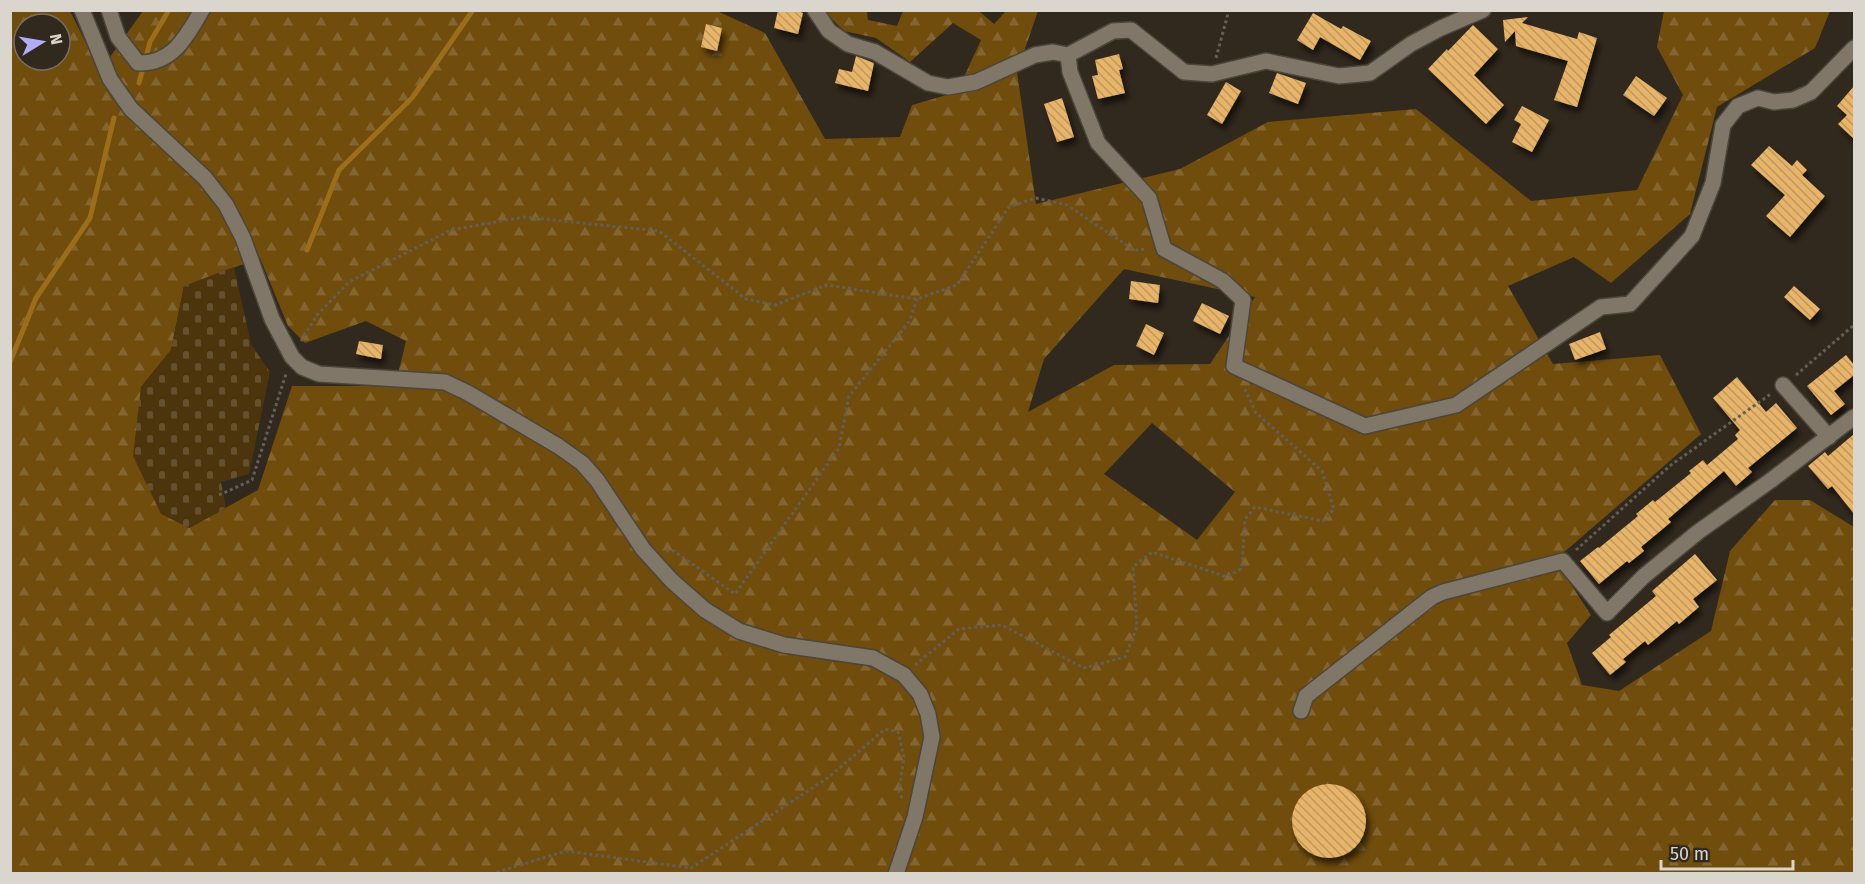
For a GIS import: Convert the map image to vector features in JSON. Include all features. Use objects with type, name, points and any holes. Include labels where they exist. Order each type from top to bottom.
[{"type":"street","points":[[82,10],[110,79],[131,109],[205,178],[226,205],[243,238],[272,319],[292,357],[302,367],[319,374],[445,382],[468,393],[558,446],[582,464],[597,480],[643,549],[672,581],[697,603],[739,631],[784,645],[873,658],[904,675],[920,694],[928,714],[932,737],[915,817],[896,873]]},
{"type":"street","points":[[109,10],[118,37],[143,64],[160,59],[182,44],[202,10]]},
{"type":"street","points":[[814,10],[829,31],[849,44],[874,52],[928,83],[948,87],[976,82],[1035,55],[1053,52],[1068,55],[1113,31],[1131,30],[1184,72],[1212,74],[1266,61],[1340,76],[1370,73],[1411,44],[1483,10]]},
{"type":"street","points":[[1068,55],[1070,72],[1098,143],[1149,198],[1164,249],[1223,281],[1243,300],[1234,366],[1365,426],[1456,405],[1601,307],[1630,304],[1692,236],[1713,183],[1723,125],[1738,106],[1758,98],[1773,102],[1793,100],[1810,92],[1854,48]]},
{"type":"street","points":[[1783,385],[1829,437]]},
{"type":"street","points":[[1301,711],[1305,696],[1432,597],[1443,592],[1563,561],[1607,613],[1644,576],[1698,532],[1854,417]]},
{"type":"path","points":[[1212,74],[1228,10]]},
{"type":"path","points":[[219,495],[252,480],[292,357],[317,315],[349,282],[451,230],[524,217],[659,231],[746,299],[775,305],[827,285],[917,299],[957,285],[1009,207],[1036,198],[1067,204],[1134,250],[1164,249]]},
{"type":"path","points":[[643,549],[674,551],[735,594],[839,448],[849,396],[909,322],[917,299]]},
{"type":"path","points":[[1563,561],[1671,465],[1783,385],[1854,325]]},
{"type":"path","points":[[904,675],[959,629],[1002,625],[1084,668],[1125,657],[1137,627],[1133,567],[1152,552],[1227,577],[1242,568],[1245,519],[1256,507],[1323,522],[1334,509],[1322,471],[1256,413],[1234,366]]},
{"type":"path","points":[[491,873],[566,851],[691,868],[829,777],[885,729],[898,732],[904,757],[899,792],[915,817]]},
{"type":"green space","points":[[10,11],[70,12],[12,12],[12,72],[72,72],[72,15],[100,71],[143,11],[717,11],[765,33],[825,139],[900,137],[912,105],[957,92],[981,40],[953,23],[910,62],[876,38],[844,31],[824,11],[867,11],[868,20],[897,26],[903,11],[979,11],[994,24],[1006,11],[1038,11],[1017,72],[1036,204],[1180,169],[1268,122],[1416,109],[1531,201],[1637,190],[1683,95],[1657,47],[1664,11],[1830,11],[1815,48],[1717,107],[1690,214],[1611,283],[1574,257],[1508,286],[1553,364],[1660,355],[1701,434],[1555,560],[1591,615],[1567,643],[1582,685],[1619,691],[1711,631],[1730,551],[1775,500],[1810,500],[1854,527],[1854,873],[11,873]],"holes":[[[260,258],[288,326],[305,343],[366,321],[406,341],[395,386],[292,386],[258,490],[189,528],[141,387],[171,350],[184,286]],[[1124,269],[1255,297],[1210,364],[1114,365],[1028,412],[1044,359]],[[1152,423],[1235,492],[1197,540],[1104,474]]]},
{"type":"green space","points":[[234,267],[251,344],[270,372],[249,474],[221,482],[226,508],[189,528],[161,514],[133,456],[141,387],[171,350],[184,286]]},
{"type":"building","points":[[778,10],[795,10],[803,13],[798,34],[774,28]]},
{"type":"building","points":[[1313,13],[1341,29],[1343,26],[1371,41],[1360,60],[1320,37],[1313,50],[1297,40]]},
{"type":"building","points":[[1528,17],[1522,23],[1577,39],[1579,32],[1597,38],[1577,107],[1554,100],[1568,61],[1516,46],[1515,31],[1505,42],[1503,20]]},
{"type":"building","points":[[706,24],[722,28],[717,51],[701,47]]},
{"type":"building","points":[[1473,25],[1498,49],[1474,75],[1504,105],[1486,124],[1428,69]]},
{"type":"building","points":[[1119,54],[1123,69],[1119,70],[1125,93],[1098,99],[1092,76],[1098,75],[1095,60]]},
{"type":"building","points":[[856,56],[874,63],[868,91],[835,83],[839,69],[852,72]]},
{"type":"building","points":[[1277,73],[1306,83],[1298,104],[1269,93]]},
{"type":"building","points":[[1636,76],[1667,98],[1654,116],[1623,95]]},
{"type":"building","points":[[1226,82],[1241,91],[1222,124],[1207,115]]},
{"type":"building","points":[[1854,86],[1854,139],[1838,124],[1847,115],[1837,106]]},
{"type":"building","points":[[1062,98],[1074,137],[1057,142],[1044,104]]},
{"type":"building","points":[[1522,106],[1549,120],[1532,152],[1512,142],[1521,124],[1514,120]]},
{"type":"building","points":[[1769,146],[1792,166],[1797,160],[1807,170],[1802,175],[1825,196],[1790,237],[1766,216],[1785,195],[1751,165]]},
{"type":"building","points":[[1131,281],[1160,285],[1158,303],[1129,299]]},
{"type":"building","points":[[1794,286],[1820,309],[1810,320],[1784,297]]},
{"type":"building","points":[[1202,303],[1229,316],[1220,334],[1193,321]]},
{"type":"building","points":[[1146,324],[1164,333],[1154,355],[1136,346]]},
{"type":"building","points":[[1600,332],[1606,349],[1575,360],[1569,344]]},
{"type":"building","points":[[359,341],[383,345],[381,359],[356,354]]},
{"type":"building","points":[[1846,355],[1854,365],[1854,375],[1834,391],[1845,404],[1831,415],[1807,386]]},
{"type":"building","points":[[1737,377],[1766,412],[1776,403],[1797,428],[1748,468],[1752,472],[1736,486],[1724,471],[1668,519],[1671,522],[1641,547],[1644,551],[1629,563],[1627,561],[1599,584],[1580,561],[1638,516],[1636,514],[1653,500],[1655,502],[1691,473],[1689,471],[1703,460],[1707,465],[1738,439],[1735,435],[1740,430],[1713,398]]},
{"type":"building","points":[[1854,434],[1854,514],[1832,486],[1828,489],[1808,466],[1825,452],[1828,456]]},
{"type":"building","points":[[1695,554],[1717,580],[1693,599],[1699,607],[1679,624],[1677,621],[1648,645],[1645,641],[1623,659],[1626,662],[1610,675],[1592,653],[1611,637],[1609,635],[1656,596],[1652,591]]},
{"type":"building","points":[[1329,784],[1343,787],[1355,795],[1363,807],[1366,821],[1363,835],[1355,847],[1343,855],[1329,858],[1315,855],[1303,847],[1295,835],[1292,821],[1295,807],[1303,795],[1315,787]]},
{"type":"waterway","points":[[139,83],[150,42],[169,10]]},
{"type":"waterway","points":[[307,250],[339,170],[412,98],[473,10]]},
{"type":"waterway","points":[[10,362],[36,298],[90,218],[114,118]]}]
